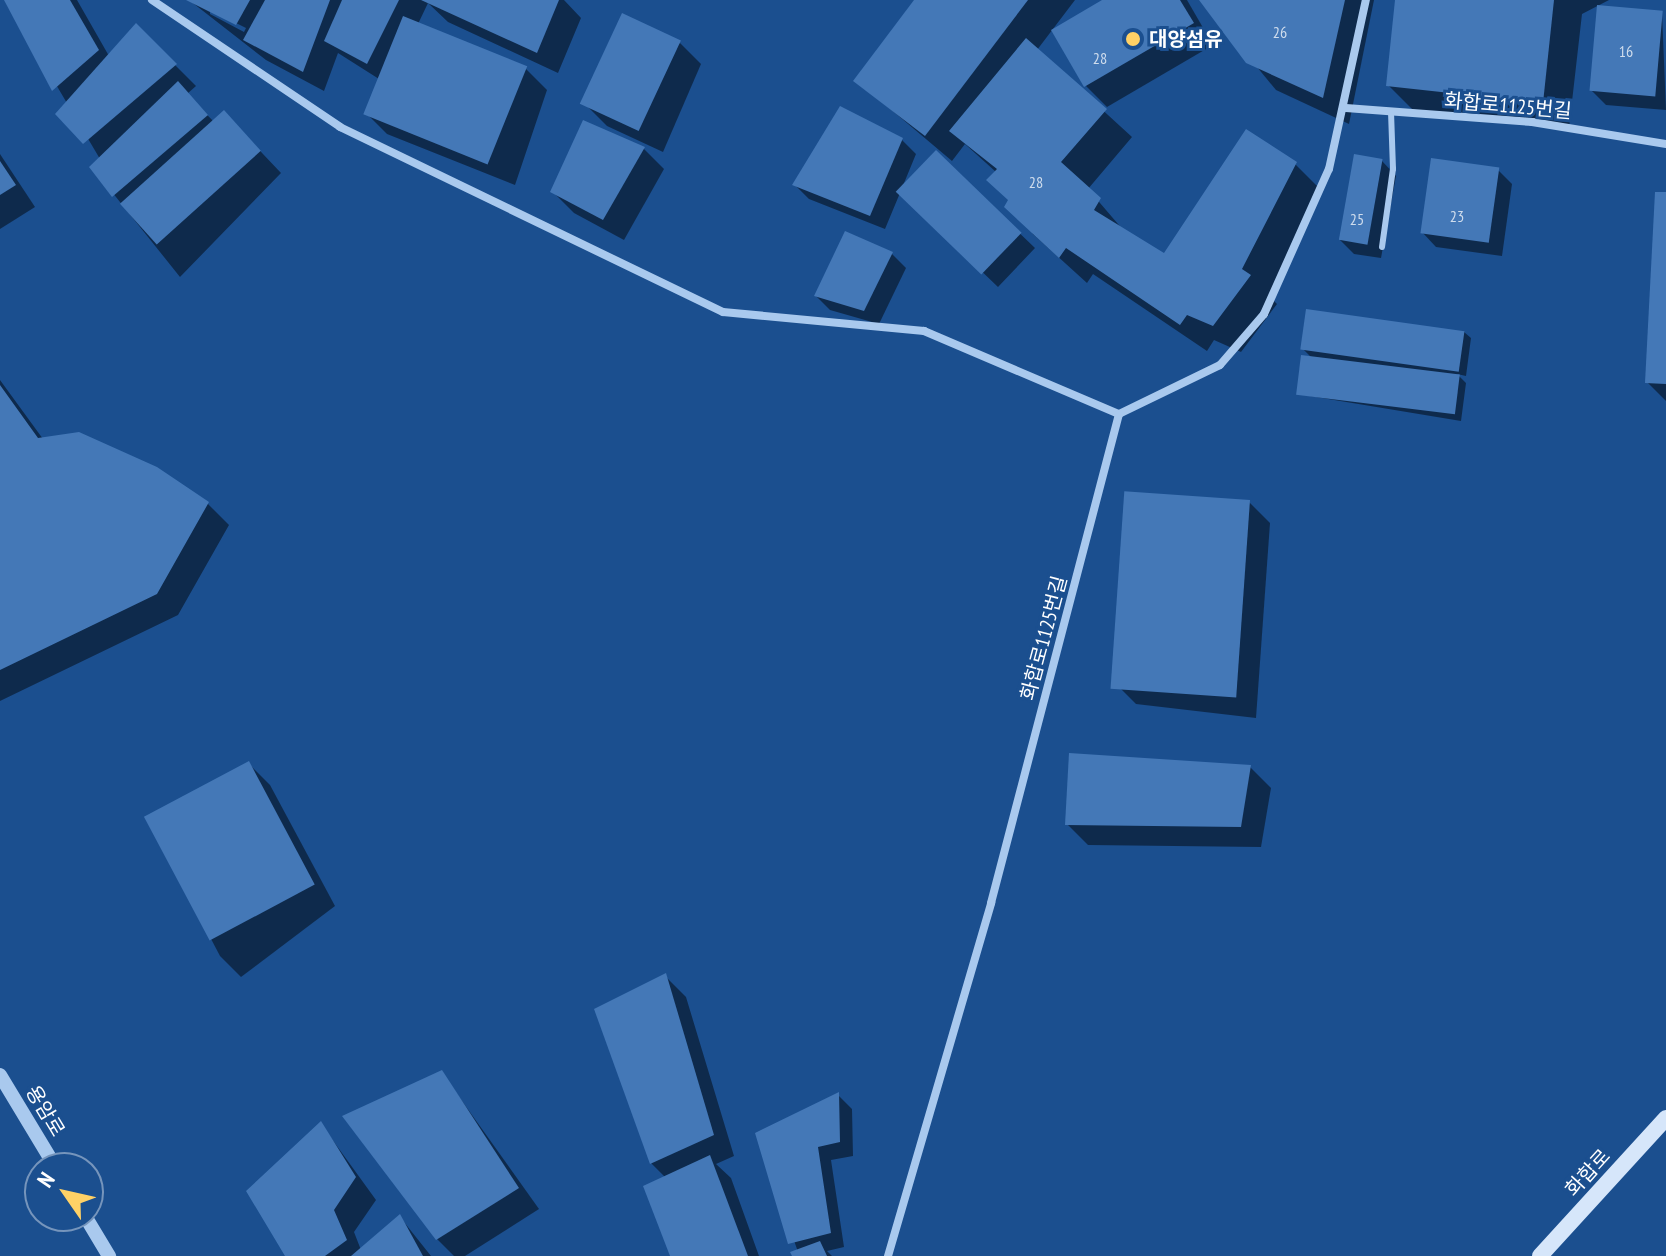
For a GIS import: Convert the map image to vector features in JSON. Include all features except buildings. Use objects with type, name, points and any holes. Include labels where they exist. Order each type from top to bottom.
[{"type":"main road","name":"화합로","points":[[1540,1256],[1666,1118]]},
{"type":"street","points":[[152,0],[340,127],[723,312],[924,331],[1119,414],[1196,380],[1244,342],[1305,230],[1346,108],[1366,0]]},
{"type":"street","name":"화합로1125번길","points":[[1346,108],[1532,122],[1666,144]]},
{"type":"street","name":"화합로1125번길","points":[[888,1256],[991,903],[1119,414]]},
{"type":"street","name":"용암로","points":[[0,1075],[46,1152]]},
{"type":"street","points":[[95,1232],[109,1256]]},
{"type":"lane","points":[[1382,247],[1393,169],[1391,112]]},
{"type":"place","name":"대양섬유","points":[[1133,39]]}]
